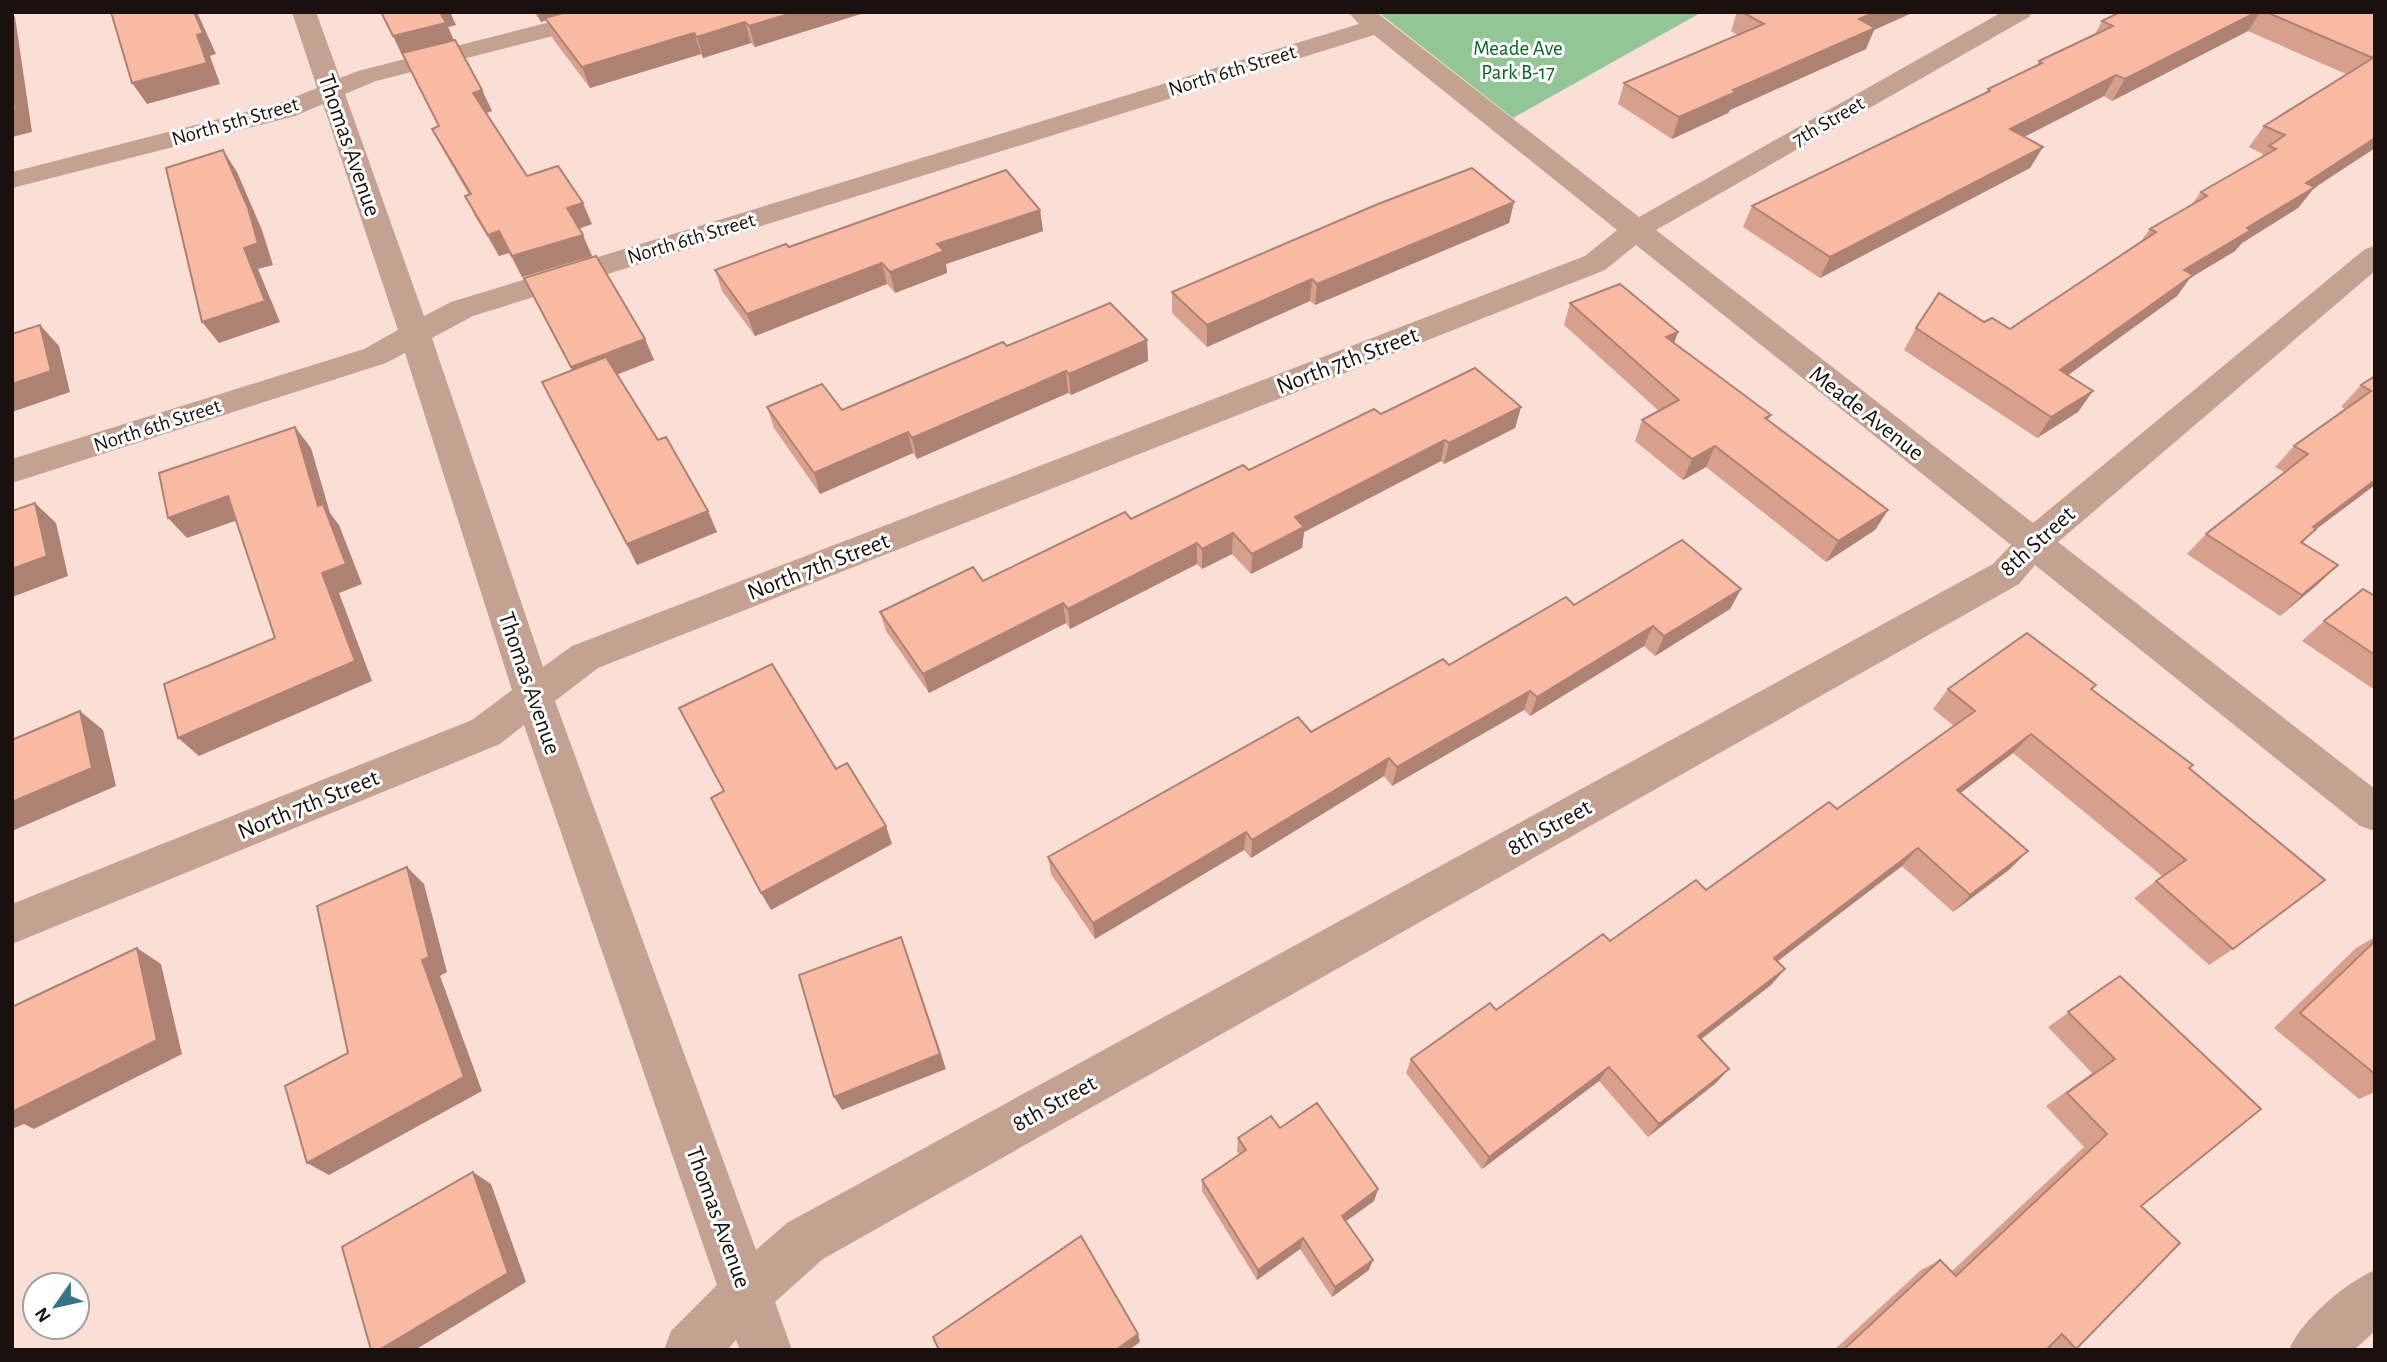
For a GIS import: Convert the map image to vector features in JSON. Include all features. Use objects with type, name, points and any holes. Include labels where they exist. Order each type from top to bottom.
[{"type":"street","name":"Thomas Avenue","points":[[304,12],[415,334],[534,697],[766,1350]]},
{"type":"street","name":"North 5th Street","points":[[12,180],[286,110],[367,76],[619,12]]},
{"type":"street","name":"7th Street","points":[[1636,230],[2020,12]]},
{"type":"street","name":"Meade Avenue","points":[[1368,19],[2375,813]]},
{"type":"street","name":"North 6th Street","points":[[12,471],[375,356],[462,309],[1368,19]]},
{"type":"street","name":"North 7th Street","points":[[12,924],[486,732],[585,657],[1595,263],[1636,230]]},
{"type":"street","name":"8th Street","points":[[690,1350],[746,1293],[805,1241],[2006,574],[2033,544],[2375,255]]},
{"type":"street","points":[[2315,1350],[2375,1296]]},
{"type":"green space","name":"Meade Ave Park B-17","points":[[1378,12],[1702,12],[1513,118]]},
{"type":"building","points":[[111,12],[194,12],[203,33],[197,35],[207,63],[132,83]]},
{"type":"building","points":[[381,12],[440,12],[446,23],[393,36]]},
{"type":"building","points":[[567,12],[795,12],[749,26],[745,22],[697,37],[694,33],[582,67],[545,18]]},
{"type":"building","points":[[1742,12],[1875,12],[1859,19],[1875,28],[1733,90],[1736,92],[1679,117],[1624,83],[1764,24]]},
{"type":"building","points":[[2120,12],[2257,12],[2125,79],[2116,75],[2010,129],[2043,147],[1830,257],[1752,206],[1990,91],[1988,89],[2042,63],[2039,61],[2113,26],[2102,21]]},
{"type":"building","points":[[2266,12],[2375,12],[2375,138],[2306,183],[2315,187],[2184,270],[2193,275],[2060,370],[2093,391],[2051,417],[1916,328],[1939,293],[1984,322],[1992,318],[2010,329],[2156,232],[2150,229],[2207,196],[2201,192],[2276,149],[2269,146],[2285,135],[2264,126],[2373,58]]},
{"type":"building","points":[[455,40],[482,90],[473,93],[527,176],[558,166],[583,203],[567,208],[583,235],[512,256],[499,231],[488,235],[465,196],[471,194],[432,129],[439,126],[402,53]]},
{"type":"building","points":[[12,85],[16,110],[12,111]]},
{"type":"building","points":[[223,150],[248,208],[258,243],[244,248],[265,301],[202,322],[166,168]]},
{"type":"building","points":[[1472,168],[1514,202],[1317,284],[1312,279],[1207,325],[1172,292],[1378,204]]},
{"type":"building","points":[[1006,170],[1040,210],[937,244],[944,251],[890,272],[882,263],[747,314],[715,270],[786,244],[789,247]]},
{"type":"building","points":[[596,256],[645,339],[571,367],[524,278]]},
{"type":"building","points":[[1620,284],[1678,332],[1666,337],[1771,415],[1765,418],[1888,510],[1838,541],[1715,446],[1692,459],[1642,420],[1679,400],[1570,303]]},
{"type":"building","points":[[1110,303],[1147,340],[1069,374],[1066,371],[912,438],[908,432],[814,473],[767,407],[822,384],[842,410],[1003,342],[1007,346]]},
{"type":"building","points":[[40,325],[51,371],[12,384],[12,334]]},
{"type":"building","points":[[606,357],[658,440],[666,437],[708,511],[627,544],[542,382]]},
{"type":"building","points":[[1475,368],[1521,407],[1449,443],[1445,440],[1295,517],[1304,527],[1252,554],[1233,533],[1202,549],[1197,543],[1068,609],[1063,603],[923,674],[880,612],[973,567],[983,581],[1125,512],[1131,519],[1243,465],[1249,470],[1374,409],[1381,414]]},
{"type":"building","points":[[2375,376],[2375,480],[2313,527],[2316,529],[2301,542],[2338,565],[2302,595],[2206,534],[2308,454],[2294,446],[2371,391],[2361,385]]},
{"type":"building","points":[[295,427],[318,506],[323,504],[346,564],[322,573],[355,661],[178,738],[164,684],[275,638],[228,496],[168,518],[159,473]]},
{"type":"building","points":[[35,503],[47,556],[12,569],[12,511]]},
{"type":"building","points":[[1682,540],[1741,589],[1664,636],[1653,626],[1537,697],[1530,691],[1397,767],[1389,758],[1252,840],[1246,832],[1093,923],[1048,857],[1298,717],[1311,732],[1443,659],[1449,665],[1566,597],[1574,605]]},
{"type":"building","points":[[2363,589],[2375,596],[2375,655],[2324,621]]},
{"type":"building","points":[[2027,633],[2096,685],[2091,689],[2193,765],[2189,768],[2325,880],[2233,949],[2156,881],[2186,860],[2031,734],[1957,790],[2028,851],[1970,895],[1918,848],[1774,958],[1785,969],[1698,1036],[1729,1069],[1659,1124],[1609,1067],[1489,1157],[1411,1059],[1490,1003],[1496,1010],[1603,934],[1610,941],[1696,880],[1706,890],[1829,802],[1837,809],[1975,711],[1948,689]]},
{"type":"building","points":[[772,664],[836,769],[847,763],[886,826],[761,893],[711,798],[724,791],[679,708]]},
{"type":"building","points":[[80,711],[92,768],[12,802],[12,740]]},
{"type":"building","points":[[407,867],[429,957],[422,960],[464,1077],[307,1163],[285,1086],[348,1053],[317,906]]},
{"type":"building","points":[[901,937],[940,1054],[834,1097],[799,975]]},
{"type":"building","points":[[2375,941],[2375,1074],[2300,1013]]},
{"type":"building","points":[[137,948],[157,1040],[12,1112],[12,1007]]},
{"type":"building","points":[[2120,976],[2261,1109],[2141,1206],[2180,1243],[2076,1349],[2062,1334],[2046,1350],[1843,1350],[1940,1260],[1956,1276],[2107,1134],[2067,1093],[2115,1059],[2068,1012]]},
{"type":"building","points":[[1317,1103],[1378,1189],[1342,1216],[1373,1260],[1335,1287],[1303,1238],[1258,1270],[1202,1180],[1246,1150],[1238,1138],[1271,1116],[1280,1128]]},
{"type":"building","points":[[473,1172],[508,1273],[379,1350],[371,1350],[342,1247]]},
{"type":"building","points":[[1081,1236],[1138,1334],[1116,1350],[939,1350],[933,1337]]}]
